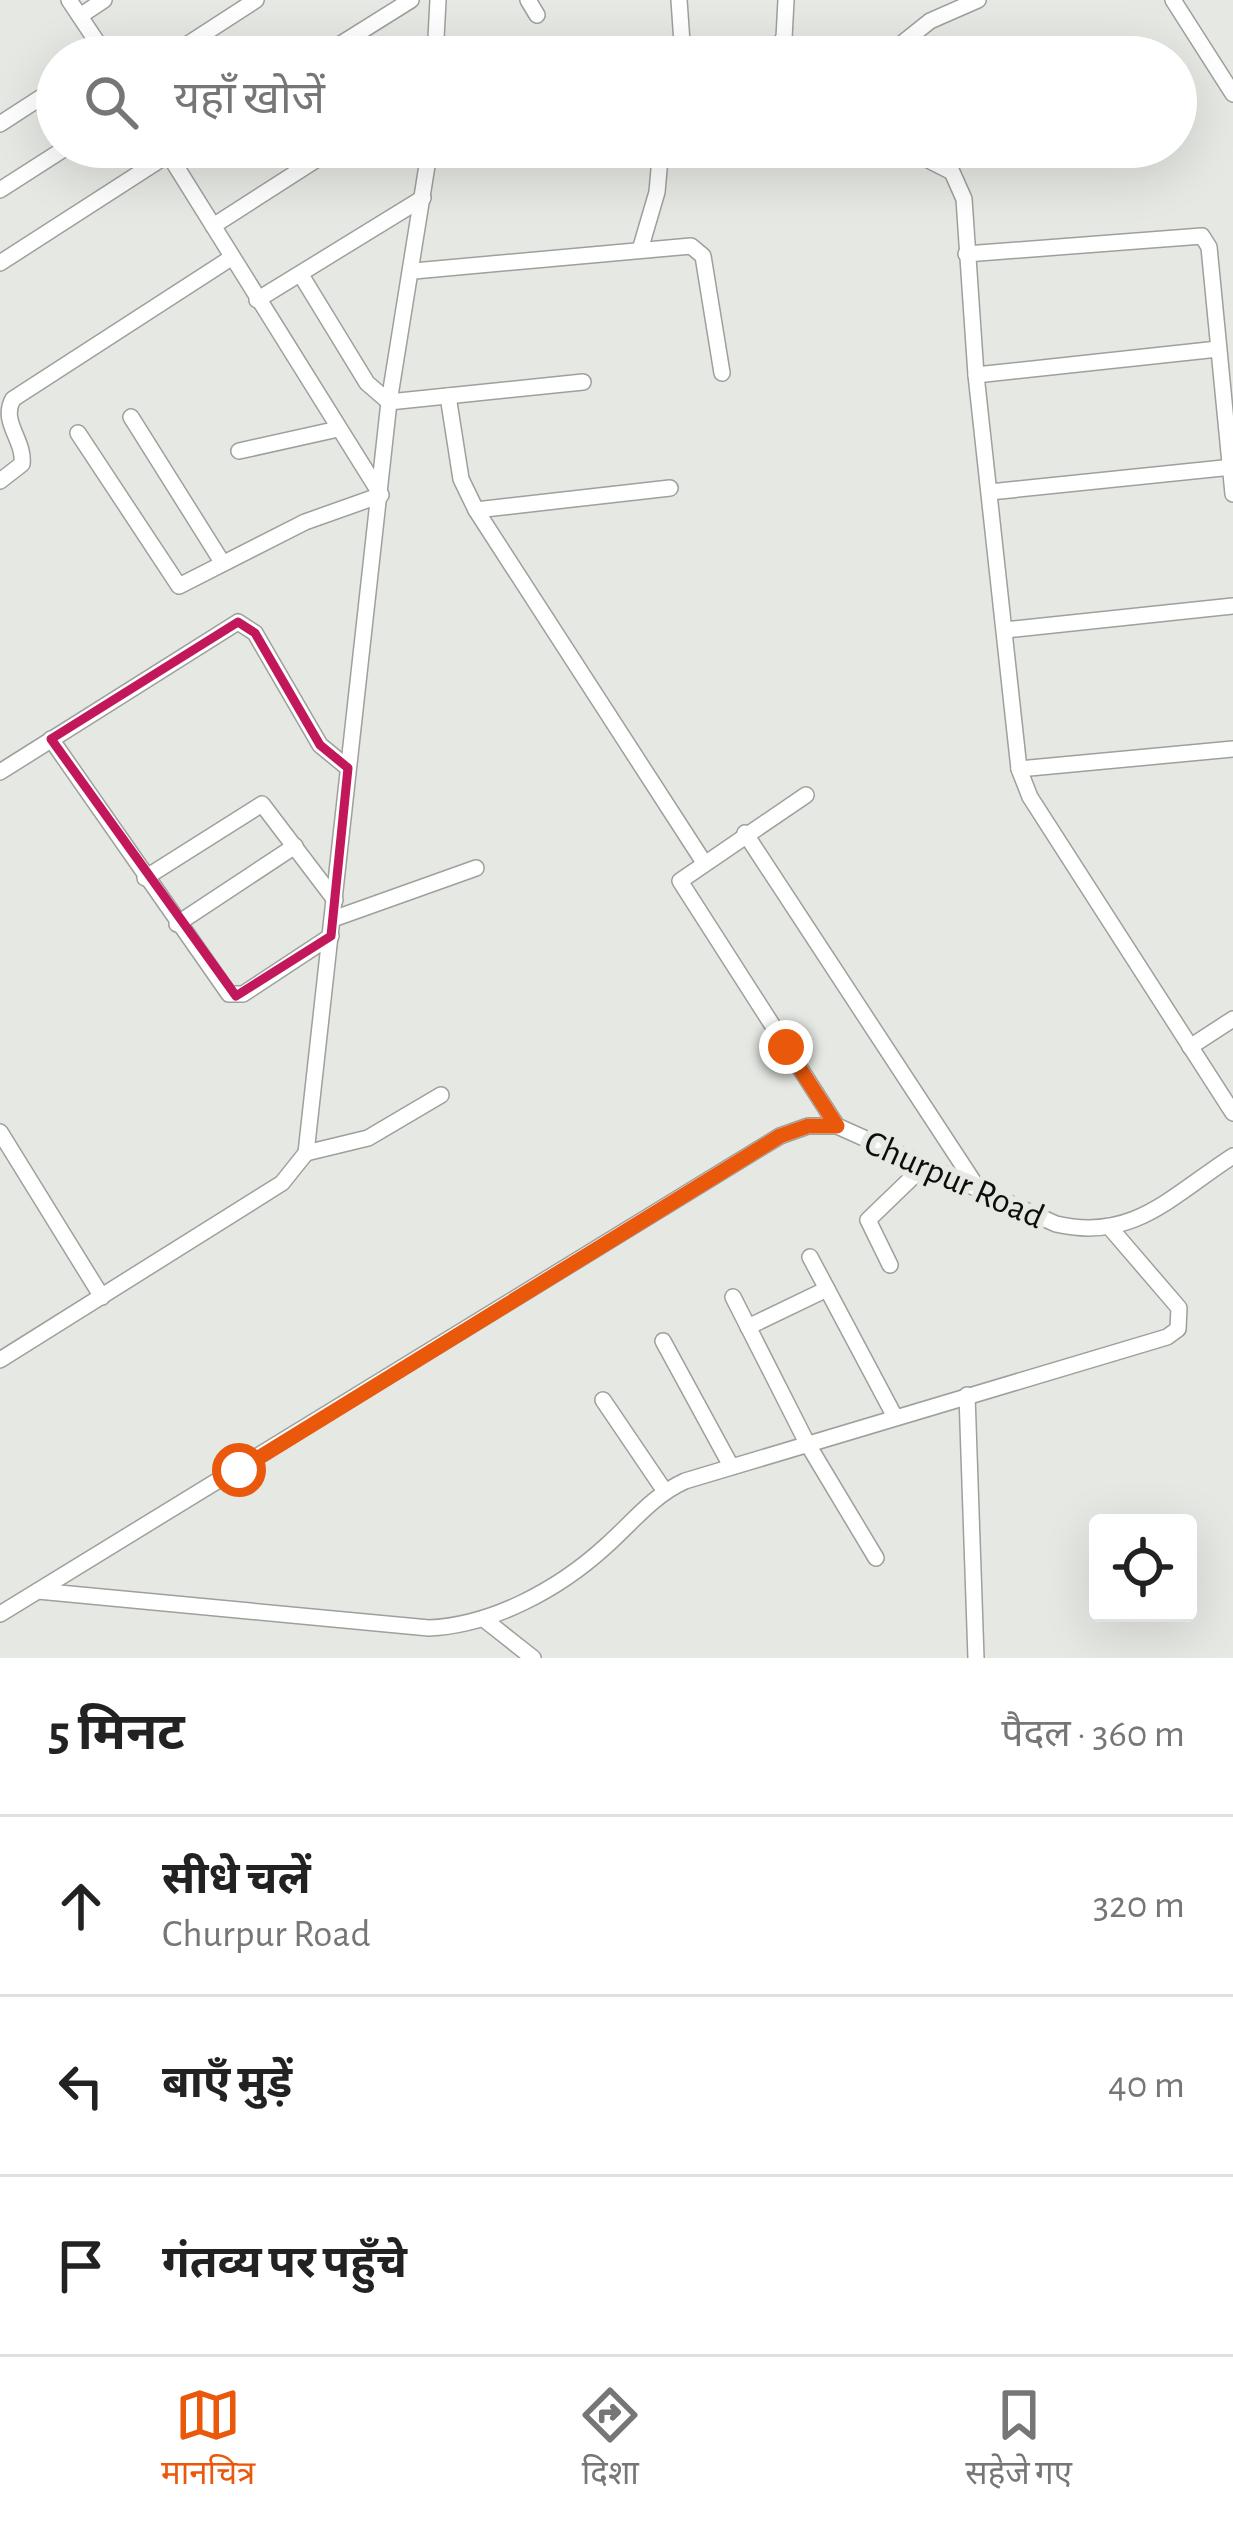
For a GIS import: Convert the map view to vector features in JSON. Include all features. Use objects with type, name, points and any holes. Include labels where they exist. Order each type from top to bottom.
[{"type":"street","points":[[69,0],[92,36]]},
{"type":"street","points":[[80,16],[104,0]]},
{"type":"street","points":[[200,36],[256,0]]},
{"type":"street","points":[[354,36],[411,0]]},
{"type":"street","points":[[436,36],[437,0]]},
{"type":"street","points":[[679,0],[682,36]]},
{"type":"street","points":[[784,36],[786,0]]},
{"type":"street","points":[[911,36],[930,21],[978,0]]},
{"type":"street","points":[[1173,0],[1196,36]]},
{"type":"street","points":[[1197,38],[1233,94]]},
{"type":"street","points":[[0,124],[36,101]]},
{"type":"street","points":[[0,190],[36,167]]},
{"type":"street","points":[[0,262],[144,168]]},
{"type":"street","points":[[181,168],[230,258],[381,495]]},
{"type":"street","points":[[212,226],[303,168]]},
{"type":"street","points":[[0,1360],[282,1183],[306,1154],[389,402],[414,271],[427,168]]},
{"type":"street","points":[[640,250],[659,168]]},
{"type":"street","points":[[946,168],[961,184],[976,375],[1019,769],[1030,797],[1233,1112]]},
{"type":"street","points":[[257,301],[423,198]]},
{"type":"street","points":[[966,254],[1197,233],[1209,247],[1233,494]]},
{"type":"street","points":[[414,271],[691,246],[703,256],[722,373]]},
{"type":"street","points":[[0,481],[15,471],[23,455],[8,416],[13,399],[230,258]]},
{"type":"street","points":[[301,274],[377,396],[389,402],[584,382]]},
{"type":"street","points":[[976,375],[1218,350]]},
{"type":"street","points":[[448,396],[461,479],[476,510],[703,861]]},
{"type":"street","points":[[131,417],[222,562]]},
{"type":"street","points":[[239,452],[338,429]]},
{"type":"street","points":[[78,433],[173,582],[187,585],[222,562],[305,522],[381,495]]},
{"type":"street","points":[[990,492],[1232,467]]},
{"type":"street","points":[[476,510],[670,488]]},
{"type":"street","points":[[1005,630],[1233,606]]},
{"type":"street","points":[[0,772],[238,622],[255,633],[320,745],[348,768]]},
{"type":"street","points":[[51,740],[222,988],[236,996],[332,928],[476,868]]},
{"type":"street","points":[[1019,769],[1233,749]]},
{"type":"street","points":[[806,795],[681,876],[683,888],[837,1126]]},
{"type":"street","points":[[145,878],[258,805],[266,806],[335,900]]},
{"type":"street","points":[[745,833],[977,1188]]},
{"type":"street","points":[[177,924],[296,846]]},
{"type":"street","points":[[1190,1047],[1233,1019]]},
{"type":"street","points":[[306,1154],[368,1138],[440,1095]]},
{"type":"street","name":"Churpur Road","points":[[0,1614],[742,1158],[808,1126],[837,1126],[1056,1224],[1112,1230],[1135,1222],[1233,1156]]},
{"type":"street","points":[[0,1132],[101,1297]]},
{"type":"street","points":[[890,1265],[868,1220],[924,1166]]},
{"type":"street","points":[[38,1592],[429,1628],[485,1620],[572,1572],[664,1490],[807,1443],[1146,1345],[1178,1329],[1179,1307],[1112,1230]]},
{"type":"street","points":[[810,1257],[895,1417]]},
{"type":"street","points":[[748,1327],[827,1289]]},
{"type":"street","points":[[733,1297],[807,1443],[876,1558]]},
{"type":"street","points":[[663,1341],[731,1466]]},
{"type":"street","points":[[967,1395],[976,1658]]},
{"type":"street","points":[[603,1400],[664,1490]]},
{"type":"street","points":[[485,1620],[533,1658]]},
{"type":"highlighted area","points":[[238,622],[255,633],[320,745],[348,768],[331,936],[236,996],[51,739]]},
{"type":"route","points":[[239,1470],[780,1136],[808,1126],[837,1126],[786,1047]]}]
